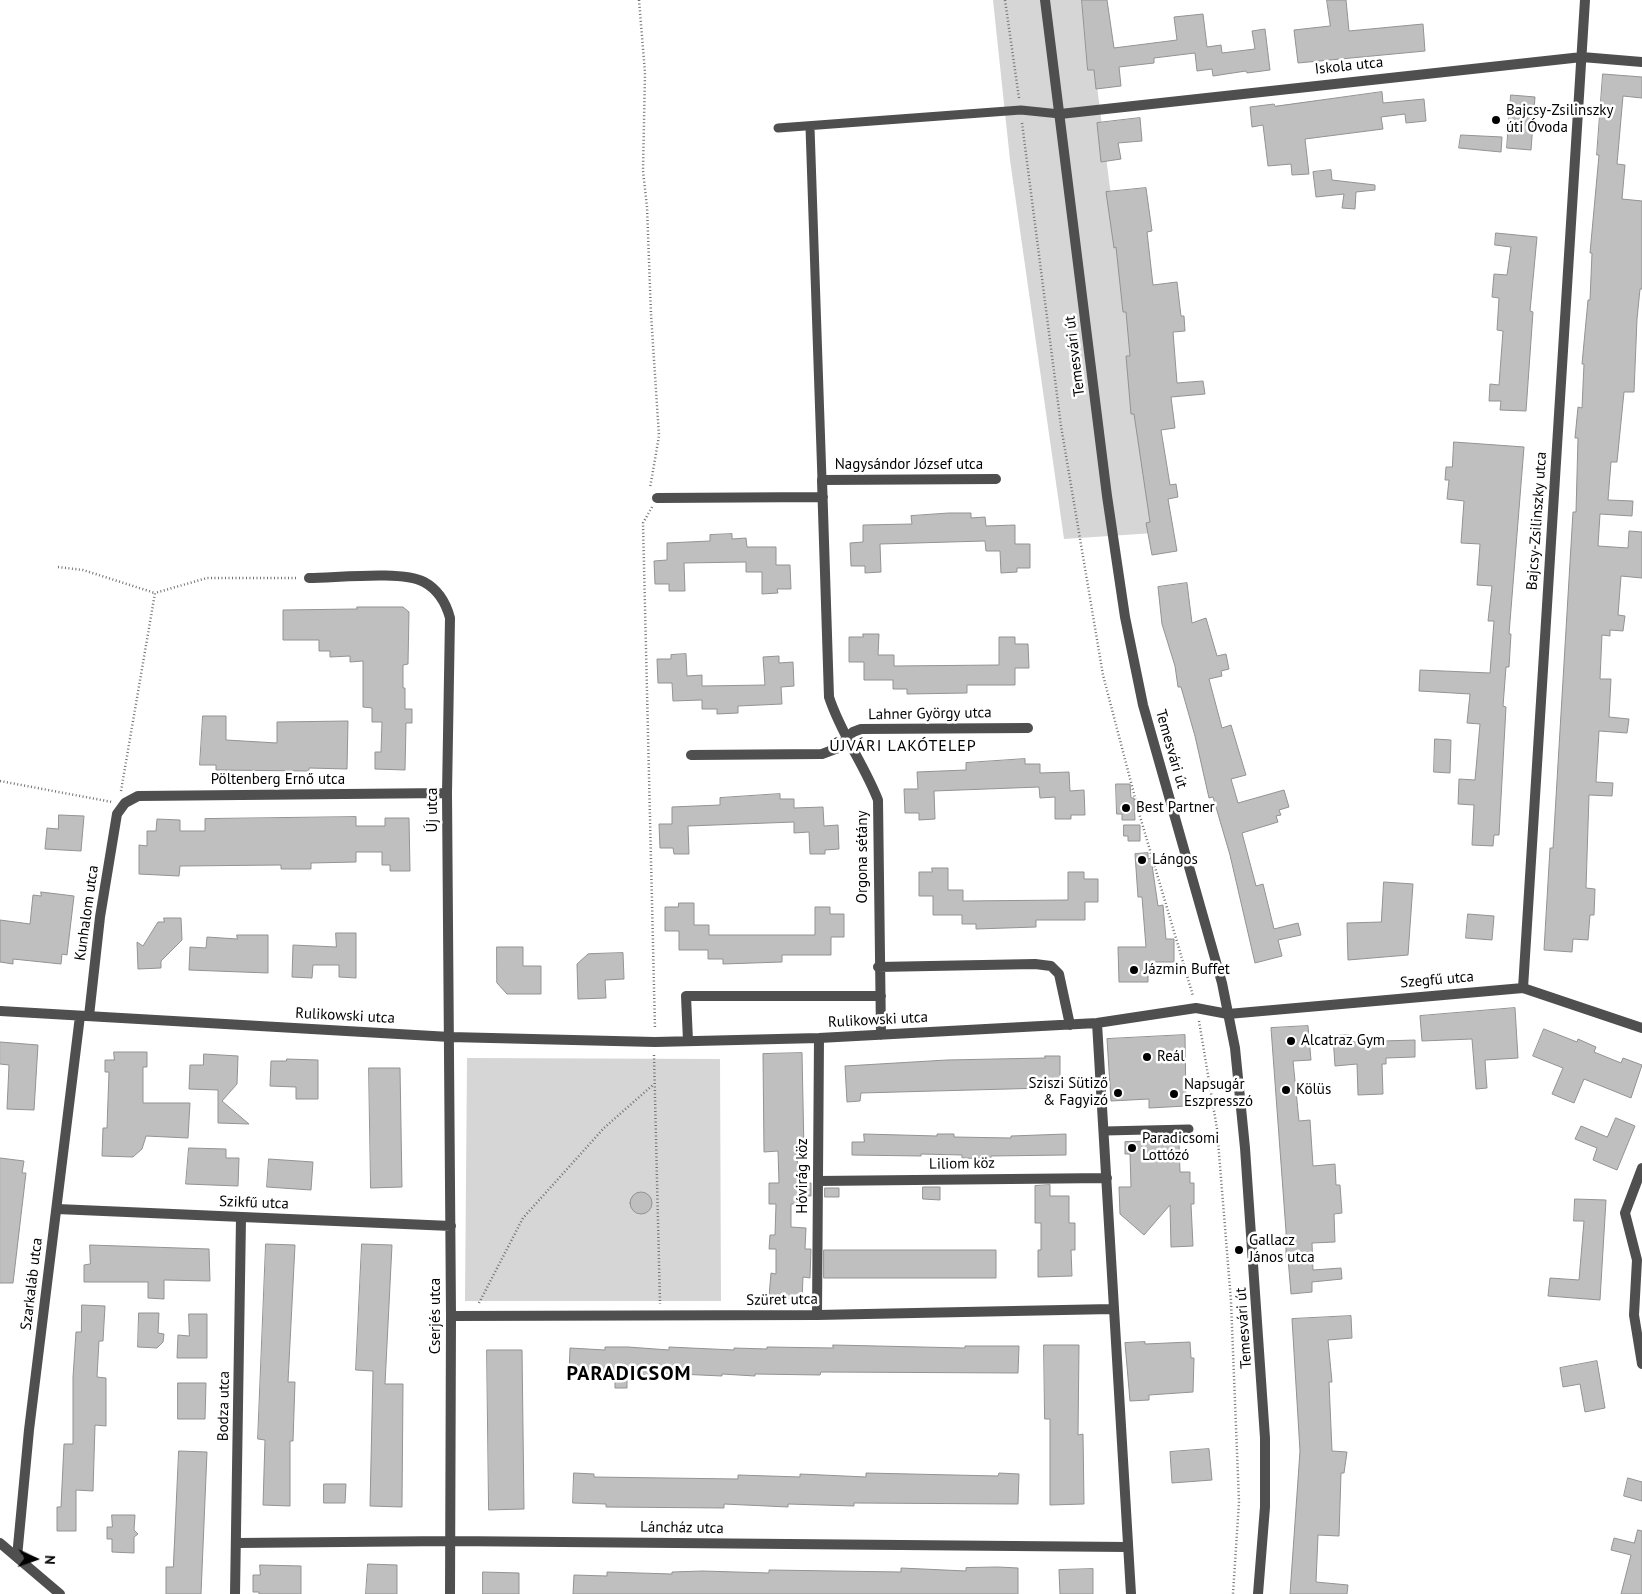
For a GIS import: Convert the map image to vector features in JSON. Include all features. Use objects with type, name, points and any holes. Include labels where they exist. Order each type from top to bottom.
[{"type":"street","name":"Temesvári út","points":[[1045,0],[1107,496],[1125,617],[1143,705],[1220,974],[1228,1014],[1245,1148],[1262,1372],[1265,1506],[1258,1594]]},
{"type":"street","name":"Bajcsy-Zsilinszky utca","points":[[1523,988],[1586,0]]},
{"type":"street","name":"Iskola utca","points":[[1060,114],[1582,56],[1642,62]]},
{"type":"street","name":"Nagysándor József utca","points":[[822,480],[996,479]]},
{"type":"street","name":"Orgona sétány","points":[[822,480],[829,697],[836,720],[867,772],[878,800],[878,967],[881,996],[881,1035]]},
{"type":"street","points":[[657,498],[822,497]]},
{"type":"street","name":"Új utca","points":[[309,578],[399,576],[424,582],[442,597],[450,618],[448,793],[450,1037]]},
{"type":"street","name":"Lahner György utca","points":[[691,755],[822,754],[838,748],[853,732],[861,729],[1028,728]]},
{"type":"street","name":"Pöltenberg Ernő utca","points":[[116,814],[125,803],[138,796],[448,793]]},
{"type":"street","name":"Kunhalom utca","points":[[85,1016],[116,814]]},
{"type":"street","points":[[878,967],[1035,964],[1051,966],[1059,974],[1070,1025]]},
{"type":"street","name":"Szegfű utca","points":[[1228,1014],[1523,988],[1642,1028]]},
{"type":"street","name":"Rulikowski utca","points":[[688,1041],[686,996],[881,996]]},
{"type":"street","name":"Rulikowski utca","points":[[0,1011],[450,1037],[655,1042],[819,1038],[1070,1025],[1097,1023],[1196,1008],[1228,1014]]},
{"type":"street","name":"Szarkaláb utca","points":[[17,1557],[29,1430],[57,1209],[85,1016]]},
{"type":"street","points":[[1097,1023],[1105,1130],[1112,1309],[1131,1594]]},
{"type":"street","name":"Cserjés utca","points":[[450,1037],[450,1594]]},
{"type":"street","name":"Hóvirág köz","points":[[817,1314],[819,1038]]},
{"type":"street","points":[[1642,1168],[1625,1213],[1637,1260],[1634,1315],[1642,1364]]},
{"type":"street","name":"Liliom köz","points":[[818,1181],[1107,1178]]},
{"type":"street","name":"Szikfű utca","points":[[57,1209],[450,1226]]},
{"type":"street","name":"Bodza utca","points":[[235,1594],[238,1543],[241,1218]]},
{"type":"street","name":"Szüret utca","points":[[451,1316],[660,1316],[1112,1309]]},
{"type":"street","name":"Láncház utca","points":[[238,1543],[449,1541],[1127,1547]]},
{"type":"street","points":[[0,1543],[60,1594]]},
{"type":"lane","points":[[778,128],[1021,110],[1060,114]]},
{"type":"lane","points":[[810,127],[822,480]]},
{"type":"lane","points":[[1105,1130],[1189,1129]]},
{"type":"path","points":[[639,0],[644,74],[643,171],[648,207],[651,314],[659,436],[649,487],[657,498],[643,523],[660,1316]]},
{"type":"path","points":[[1005,0],[1021,110],[1061,426],[1103,675],[1139,813],[1196,1008],[1217,1129],[1231,1301],[1239,1502],[1232,1594]]},
{"type":"path","points":[[58,567],[83,570],[155,593],[207,578],[309,578]]},
{"type":"path","points":[[116,814],[155,593]]},
{"type":"path","points":[[0,781],[118,803]]},
{"type":"path","points":[[473,1316],[523,1218],[604,1128],[654,1084]]},
{"type":"shaded area","points":[[993,0],[1086,0],[1154,533],[1064,539],[1010,160]]},
{"type":"shaded area","points":[[467,1058],[720,1059],[721,1301],[465,1301]]},
{"type":"building","points":[[1082,0],[1107,0],[1114,48],[1177,40],[1174,17],[1203,14],[1207,47],[1221,45],[1222,53],[1255,49],[1252,31],[1265,29],[1270,70],[1247,73],[1246,71],[1213,76],[1212,69],[1197,71],[1195,53],[1154,58],[1154,63],[1119,67],[1121,86],[1096,89],[1094,70],[1088,70]]},
{"type":"building","points":[[1327,0],[1346,0],[1349,31],[1423,24],[1425,51],[1298,63],[1294,30],[1330,26]]},
{"type":"building","points":[[1603,74],[1642,77],[1642,98],[1623,96],[1617,164],[1625,165],[1622,199],[1642,201],[1642,289],[1640,289],[1637,319],[1634,392],[1624,392],[1617,462],[1611,462],[1608,500],[1633,501],[1632,516],[1600,514],[1598,546],[1628,548],[1629,531],[1642,532],[1642,578],[1621,576],[1618,615],[1625,616],[1623,631],[1610,630],[1610,636],[1602,635],[1600,679],[1611,679],[1609,717],[1629,719],[1627,733],[1599,731],[1596,782],[1613,783],[1612,796],[1589,795],[1586,888],[1595,889],[1594,915],[1590,915],[1588,940],[1573,939],[1572,952],[1544,950],[1550,848],[1553,848],[1573,512],[1576,512],[1578,438],[1575,438],[1578,407],[1582,408],[1584,364],[1582,364],[1588,300],[1590,300],[1592,253],[1590,253],[1599,155],[1597,155]]},
{"type":"building","points":[[1382,92],[1383,103],[1424,99],[1426,121],[1406,123],[1405,114],[1381,117],[1383,129],[1305,139],[1309,174],[1292,175],[1291,164],[1268,166],[1263,125],[1252,127],[1250,107],[1274,104],[1275,106]]},
{"type":"building","points":[[1511,95],[1535,97],[1531,150],[1507,148]]},
{"type":"building","points":[[1140,118],[1142,141],[1118,143],[1121,159],[1101,162],[1097,123]]},
{"type":"building","points":[[1461,135],[1502,137],[1501,152],[1459,148]]},
{"type":"building","points":[[1331,170],[1332,180],[1375,185],[1375,190],[1356,192],[1355,209],[1342,208],[1344,194],[1316,197],[1313,172]]},
{"type":"building","points":[[1146,188],[1152,231],[1147,232],[1153,285],[1177,282],[1181,316],[1184,316],[1185,331],[1173,332],[1177,383],[1203,381],[1205,394],[1171,397],[1175,428],[1161,430],[1170,485],[1176,484],[1178,497],[1168,499],[1177,551],[1152,555],[1146,523],[1150,522],[1134,414],[1131,414],[1126,356],[1130,356],[1126,312],[1123,312],[1116,247],[1114,248],[1106,192]]},
{"type":"building","points":[[1496,233],[1537,237],[1530,311],[1533,312],[1526,411],[1500,410],[1501,401],[1489,401],[1490,384],[1499,385],[1503,331],[1497,330],[1499,298],[1492,297],[1494,274],[1507,275],[1511,247],[1495,245]]},
{"type":"building","points":[[1454,442],[1524,447],[1509,634],[1511,634],[1509,667],[1506,667],[1503,706],[1506,707],[1499,835],[1494,835],[1493,846],[1472,845],[1474,805],[1458,804],[1459,779],[1475,780],[1480,724],[1467,723],[1470,694],[1419,691],[1420,670],[1490,673],[1494,621],[1488,621],[1492,586],[1477,585],[1480,544],[1461,543],[1464,501],[1447,499],[1449,480],[1445,480],[1446,467],[1452,467]]},
{"type":"building","points":[[971,513],[971,518],[985,517],[986,526],[1015,525],[1015,544],[1030,544],[1030,568],[1017,568],[1017,572],[1001,573],[1000,551],[986,551],[985,541],[880,544],[881,572],[865,573],[865,566],[851,566],[850,543],[863,542],[863,525],[912,524],[911,516]]},
{"type":"building","points":[[732,534],[732,539],[746,538],[747,547],[776,547],[776,565],[790,565],[791,589],[777,589],[778,593],[762,594],[762,572],[746,572],[746,562],[684,563],[685,591],[669,591],[669,584],[655,584],[654,561],[667,560],[667,543],[710,541],[710,535]]},
{"type":"building","points":[[1187,583],[1192,623],[1206,618],[1217,656],[1226,654],[1229,669],[1221,671],[1222,676],[1209,679],[1222,728],[1231,725],[1246,775],[1231,779],[1238,803],[1284,790],[1289,807],[1279,810],[1281,815],[1276,816],[1278,822],[1242,833],[1256,886],[1263,884],[1274,929],[1298,923],[1301,935],[1278,940],[1282,956],[1255,963],[1230,855],[1213,797],[1209,798],[1195,736],[1181,687],[1178,687],[1175,666],[1162,624],[1158,587]]},
{"type":"building","points":[[357,607],[403,607],[409,612],[408,664],[403,665],[403,688],[405,688],[405,709],[412,709],[412,723],[406,723],[405,770],[375,769],[375,752],[381,752],[382,722],[372,722],[372,708],[363,707],[363,661],[350,662],[350,656],[330,657],[330,651],[319,651],[319,640],[283,640],[283,610],[357,609]]},
{"type":"building","points":[[863,634],[879,634],[878,655],[894,655],[894,666],[999,665],[999,637],[1015,637],[1015,644],[1028,644],[1029,668],[1015,668],[1015,685],[967,685],[967,693],[907,694],[907,689],[893,689],[893,680],[864,680],[864,662],[849,662],[849,637],[863,637]]},
{"type":"building","points":[[686,654],[687,676],[702,675],[702,686],[765,685],[763,657],[779,656],[779,663],[793,662],[794,686],[781,687],[782,704],[738,706],[738,713],[717,714],[717,709],[702,709],[702,700],[673,701],[672,683],[658,683],[657,659],[671,659],[671,655]]},
{"type":"building","points":[[203,716],[226,716],[226,740],[277,743],[277,722],[348,721],[347,769],[309,768],[309,771],[216,770],[216,765],[200,765]]},
{"type":"building","points":[[1435,739],[1451,740],[1450,773],[1434,772]]},
{"type":"building","points":[[1025,759],[1025,764],[1040,764],[1040,773],[1069,772],[1070,791],[1084,790],[1085,815],[1071,815],[1071,819],[1055,819],[1055,797],[1040,798],[1039,787],[934,791],[935,819],[919,820],[919,813],[905,813],[904,789],[918,789],[917,772],[966,770],[966,763]]},
{"type":"building","points":[[1116,784],[1130,784],[1131,798],[1134,798],[1135,820],[1122,820],[1122,814],[1117,814]]},
{"type":"building","points":[[780,794],[780,799],[794,799],[794,808],[823,807],[824,826],[838,825],[839,849],[825,850],[825,854],[810,854],[809,832],[794,833],[794,822],[688,826],[689,854],[674,854],[673,848],[660,848],[659,824],[672,824],[672,807],[720,805],[720,798]]},
{"type":"building","points":[[59,815],[84,816],[81,851],[45,849],[47,828],[58,829]]},
{"type":"building","points":[[356,817],[356,826],[385,826],[385,818],[409,818],[410,871],[390,871],[390,865],[382,865],[382,852],[356,852],[356,862],[311,863],[311,869],[281,869],[281,865],[180,866],[179,876],[139,874],[139,845],[147,846],[147,831],[156,831],[157,819],[180,820],[180,831],[205,831],[205,819]]},
{"type":"building","points":[[1124,825],[1140,825],[1140,841],[1128,841],[1128,836],[1124,836]]},
{"type":"building","points":[[1148,853],[1148,859],[1151,858],[1158,906],[1163,905],[1166,939],[1174,939],[1174,962],[1148,962],[1148,982],[1119,982],[1118,947],[1146,947],[1142,897],[1138,897],[1135,854]]},
{"type":"building","points":[[932,868],[948,868],[948,890],[963,890],[963,901],[1068,900],[1068,872],[1084,872],[1084,879],[1098,879],[1098,902],[1085,902],[1085,920],[1036,920],[1036,927],[976,929],[976,924],[962,924],[962,915],[933,915],[933,896],[919,896],[919,872],[932,872]]},
{"type":"building","points":[[1384,882],[1413,884],[1408,955],[1348,960],[1347,923],[1381,922]]},
{"type":"building","points":[[41,892],[74,896],[67,955],[62,954],[61,964],[13,959],[13,964],[0,962],[0,920],[30,924],[33,895],[41,896]]},
{"type":"building","points":[[679,903],[694,903],[694,925],[709,925],[709,935],[815,935],[815,907],[830,907],[830,914],[844,914],[844,937],[831,937],[831,955],[782,955],[782,962],[723,964],[723,959],[708,959],[708,950],[679,950],[679,931],[665,931],[665,907],[678,907]]},
{"type":"building","points":[[1468,914],[1494,916],[1492,940],[1466,938]]},
{"type":"building","points":[[164,918],[181,918],[182,940],[161,961],[161,968],[138,969],[137,942],[143,946],[158,922],[164,922]]},
{"type":"building","points":[[336,933],[356,933],[356,978],[339,977],[339,965],[313,965],[312,978],[292,977],[293,945],[336,947]]},
{"type":"building","points":[[237,935],[268,935],[268,973],[189,970],[190,947],[206,948],[207,937],[237,939]]},
{"type":"building","points":[[497,947],[523,947],[523,966],[541,966],[541,994],[507,994],[497,983]]},
{"type":"building","points":[[623,953],[624,979],[605,980],[606,998],[578,999],[577,964],[588,954]]},
{"type":"building","points":[[1515,1008],[1518,1058],[1485,1060],[1487,1088],[1476,1089],[1472,1039],[1422,1041],[1420,1016]]},
{"type":"building","points":[[1308,1026],[1311,1060],[1293,1061],[1299,1121],[1310,1120],[1313,1166],[1335,1164],[1336,1185],[1340,1185],[1342,1213],[1334,1214],[1335,1242],[1312,1243],[1313,1270],[1341,1268],[1342,1279],[1312,1282],[1312,1292],[1291,1294],[1288,1258],[1286,1258],[1286,1231],[1271,1028]]},
{"type":"building","points":[[1544,1029],[1577,1042],[1578,1039],[1596,1047],[1594,1052],[1621,1063],[1623,1058],[1642,1065],[1631,1098],[1584,1079],[1574,1103],[1552,1094],[1563,1068],[1533,1056]]},
{"type":"building","points":[[1185,1035],[1186,1106],[1149,1108],[1149,1099],[1111,1101],[1107,1039]]},
{"type":"building","points":[[1349,1035],[1350,1042],[1415,1040],[1415,1057],[1386,1058],[1386,1064],[1382,1064],[1383,1094],[1358,1095],[1357,1064],[1335,1066],[1333,1036]]},
{"type":"building","points":[[0,1042],[38,1045],[34,1110],[7,1109],[9,1065],[0,1064]]},
{"type":"building","points":[[114,1052],[147,1052],[147,1067],[143,1067],[143,1103],[190,1103],[188,1138],[146,1136],[142,1149],[133,1157],[102,1156],[103,1128],[107,1128],[109,1072],[105,1072],[105,1060],[114,1060]]},
{"type":"building","points":[[802,1053],[804,1151],[797,1151],[798,1183],[811,1183],[811,1196],[806,1196],[806,1204],[791,1204],[791,1227],[806,1228],[805,1249],[811,1249],[810,1278],[803,1277],[802,1299],[769,1297],[771,1273],[776,1274],[776,1249],[769,1249],[770,1235],[775,1235],[776,1204],[769,1204],[769,1183],[779,1183],[778,1151],[764,1152],[763,1054]]},
{"type":"building","points":[[204,1054],[238,1056],[237,1084],[222,1101],[249,1124],[218,1123],[218,1090],[189,1089],[190,1065],[203,1065]]},
{"type":"building","points":[[1045,1056],[1060,1056],[1060,1085],[1045,1085],[1045,1088],[861,1093],[860,1101],[847,1102],[845,1066],[947,1060],[1045,1058]]},
{"type":"building","points":[[287,1059],[318,1060],[318,1099],[296,1099],[296,1087],[270,1086],[271,1061],[286,1061]]},
{"type":"building","points":[[369,1068],[400,1068],[402,1187],[371,1188]]},
{"type":"building","points":[[1616,1118],[1635,1126],[1617,1170],[1593,1160],[1597,1148],[1575,1139],[1581,1126],[1607,1137]]},
{"type":"building","points":[[864,1134],[937,1136],[937,1134],[954,1134],[954,1137],[1011,1138],[1011,1136],[1066,1134],[1066,1155],[991,1156],[991,1159],[962,1158],[962,1155],[852,1155],[852,1142],[864,1142]]},
{"type":"building","points":[[1179,1141],[1180,1172],[1190,1172],[1190,1183],[1194,1183],[1194,1204],[1191,1204],[1193,1246],[1171,1247],[1170,1205],[1144,1235],[1120,1214],[1119,1187],[1131,1187],[1130,1154],[1125,1154],[1125,1142]]},
{"type":"building","points":[[189,1148],[226,1149],[226,1158],[239,1158],[238,1186],[186,1184]]},
{"type":"building","points":[[0,1158],[24,1161],[22,1173],[26,1173],[13,1283],[0,1283]]},
{"type":"building","points":[[269,1159],[313,1162],[311,1190],[267,1187]]},
{"type":"building","points":[[1050,1185],[1050,1196],[1069,1196],[1069,1223],[1075,1223],[1075,1250],[1071,1250],[1072,1276],[1038,1277],[1041,1223],[1035,1223],[1035,1186]]},
{"type":"building","points":[[923,1187],[940,1187],[940,1200],[923,1199]]},
{"type":"building","points":[[825,1188],[839,1188],[839,1197],[825,1197]]},
{"type":"building","points":[[637,1192],[645,1192],[652,1199],[652,1207],[645,1214],[637,1214],[630,1207],[630,1199]]},
{"type":"building","points":[[1575,1199],[1606,1200],[1600,1300],[1548,1296],[1550,1278],[1579,1280],[1584,1221],[1574,1221]]},
{"type":"building","points":[[266,1244],[295,1245],[288,1382],[295,1382],[293,1441],[290,1441],[290,1506],[263,1505],[265,1440],[258,1439]]},
{"type":"building","points":[[362,1244],[392,1245],[385,1384],[403,1384],[402,1507],[370,1506],[373,1371],[356,1370]]},
{"type":"building","points":[[90,1245],[209,1249],[210,1281],[164,1280],[164,1299],[148,1298],[148,1282],[84,1282],[84,1265],[90,1264]]},
{"type":"building","points":[[824,1250],[996,1250],[996,1278],[824,1278]]},
{"type":"building","points":[[82,1305],[105,1306],[103,1341],[99,1341],[97,1377],[106,1378],[106,1426],[95,1425],[93,1491],[76,1490],[76,1531],[57,1531],[57,1507],[61,1507],[64,1444],[73,1444],[73,1377],[76,1332],[81,1332]]},
{"type":"building","points":[[139,1313],[159,1313],[158,1333],[164,1334],[163,1342],[157,1348],[138,1347]]},
{"type":"building","points":[[189,1314],[207,1314],[207,1358],[177,1358],[178,1335],[189,1336]]},
{"type":"building","points":[[1351,1316],[1352,1338],[1328,1340],[1332,1382],[1329,1382],[1332,1451],[1347,1452],[1344,1473],[1341,1473],[1339,1536],[1318,1535],[1316,1582],[1348,1585],[1347,1594],[1290,1594],[1300,1451],[1292,1319]]},
{"type":"building","points":[[1145,1342],[1145,1344],[1190,1342],[1191,1358],[1194,1358],[1193,1392],[1149,1395],[1149,1400],[1130,1401],[1125,1343]]},
{"type":"building","points":[[833,1345],[965,1348],[965,1346],[1019,1346],[1018,1373],[821,1372],[820,1375],[755,1374],[755,1376],[722,1374],[722,1376],[657,1373],[657,1377],[627,1376],[627,1388],[615,1388],[615,1374],[569,1375],[570,1348],[605,1350],[605,1347],[628,1347],[669,1350],[669,1347],[734,1350],[734,1348],[767,1349],[767,1347],[833,1348]]},
{"type":"building","points":[[1044,1345],[1079,1345],[1078,1435],[1083,1434],[1084,1504],[1050,1505],[1050,1419],[1045,1419]]},
{"type":"building","points":[[487,1350],[522,1350],[524,1509],[489,1510]]},
{"type":"building","points":[[1597,1361],[1605,1408],[1585,1412],[1580,1384],[1563,1387],[1560,1368]]},
{"type":"building","points":[[178,1383],[206,1383],[205,1419],[178,1419]]},
{"type":"building","points":[[1209,1449],[1212,1480],[1172,1483],[1170,1452]]},
{"type":"building","points":[[179,1451],[207,1452],[201,1594],[166,1594],[166,1567],[173,1567]]},
{"type":"building","points":[[574,1473],[594,1474],[594,1477],[738,1479],[738,1475],[800,1477],[800,1474],[866,1477],[866,1473],[998,1476],[999,1473],[1019,1474],[1018,1504],[854,1503],[854,1506],[788,1504],[788,1507],[724,1504],[724,1508],[606,1507],[606,1504],[573,1503]]},
{"type":"building","points":[[1628,1478],[1642,1482],[1642,1501],[1624,1496]]},
{"type":"building","points":[[324,1484],[346,1484],[345,1503],[324,1503]]},
{"type":"building","points":[[112,1515],[135,1515],[134,1530],[138,1534],[134,1537],[134,1553],[112,1552],[112,1539],[107,1539],[107,1527],[112,1527]]},
{"type":"building","points":[[1638,1530],[1642,1531],[1642,1594],[1621,1594],[1631,1555],[1611,1550],[1614,1538],[1634,1543]]},
{"type":"building","points":[[368,1564],[397,1565],[397,1594],[366,1594]]},
{"type":"building","points":[[260,1565],[301,1566],[301,1594],[259,1594],[259,1592],[253,1592],[253,1575],[260,1575]]},
{"type":"building","points":[[901,1568],[966,1571],[966,1568],[1018,1568],[1018,1594],[573,1594],[574,1575],[607,1576],[607,1572],[672,1574],[672,1572],[703,1571],[769,1573],[769,1570],[901,1572]]},
{"type":"building","points":[[1093,1569],[1093,1594],[1060,1594],[1059,1570]]},
{"type":"building","points":[[483,1572],[519,1573],[519,1594],[483,1594]]},
{"type":"place","name":"Bajcsy-Zsilinszky úti Óvoda","points":[[1496,120]]},
{"type":"place","name":"Best Partner","points":[[1126,808]]},
{"type":"place","name":"Lángos","points":[[1142,860]]},
{"type":"place","name":"Jázmin Buffet","points":[[1134,970]]},
{"type":"place","name":"Alcatraz Gym","points":[[1291,1041]]},
{"type":"place","name":"Reál","points":[[1147,1057]]},
{"type":"place","name":"Kölüs","points":[[1286,1090]]},
{"type":"place","name":"Sziszi Sütiző & Fagyizó","points":[[1118,1093]]},
{"type":"place","name":"Napsugár Eszpresszó","points":[[1174,1094]]},
{"type":"place","name":"Paradicsomi Lottózó","points":[[1132,1148]]},
{"type":"place","name":"Gallacz János utca","points":[[1239,1250]]},
{"type":"district","name":"ÚJVÁRI LAKÓTELEP","points":[[903,746]]},
{"type":"district","name":"PARADICSOM","points":[[629,1374]]}]
